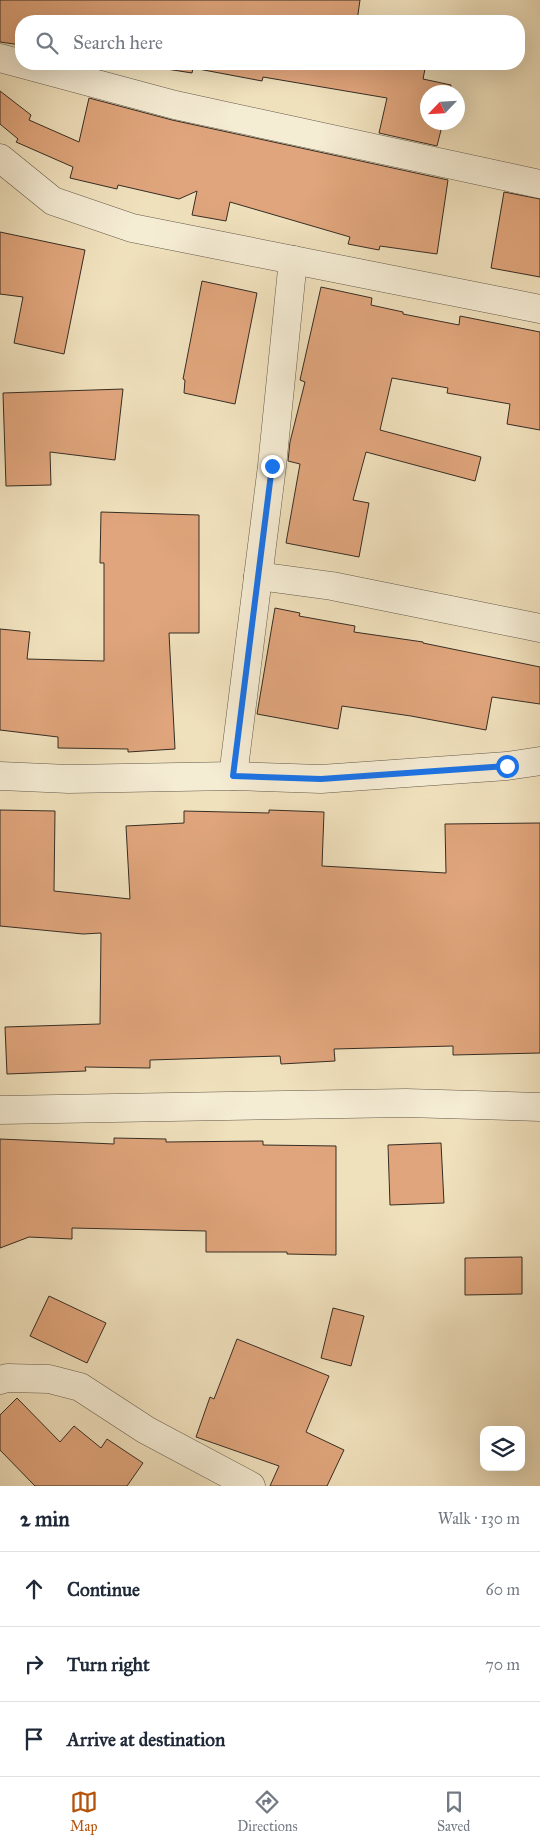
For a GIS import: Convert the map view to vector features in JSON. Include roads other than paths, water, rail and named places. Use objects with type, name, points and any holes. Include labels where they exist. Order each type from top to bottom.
[{"type":"street","points":[[0,58],[15,62]]},
{"type":"street","points":[[45,70],[175,105],[540,184]]},
{"type":"street","points":[[0,158],[53,201],[132,228],[540,310]]},
{"type":"street","points":[[233,776],[272,466],[293,260]]},
{"type":"street","points":[[258,576],[332,586],[540,628]]},
{"type":"street","points":[[0,776],[68,779],[233,776],[321,779],[507,766],[540,761]]},
{"type":"street","points":[[0,1110],[406,1103],[540,1107]]},
{"type":"street","points":[[0,1380],[7,1378],[49,1380],[80,1387],[146,1430],[251,1486]]}]
